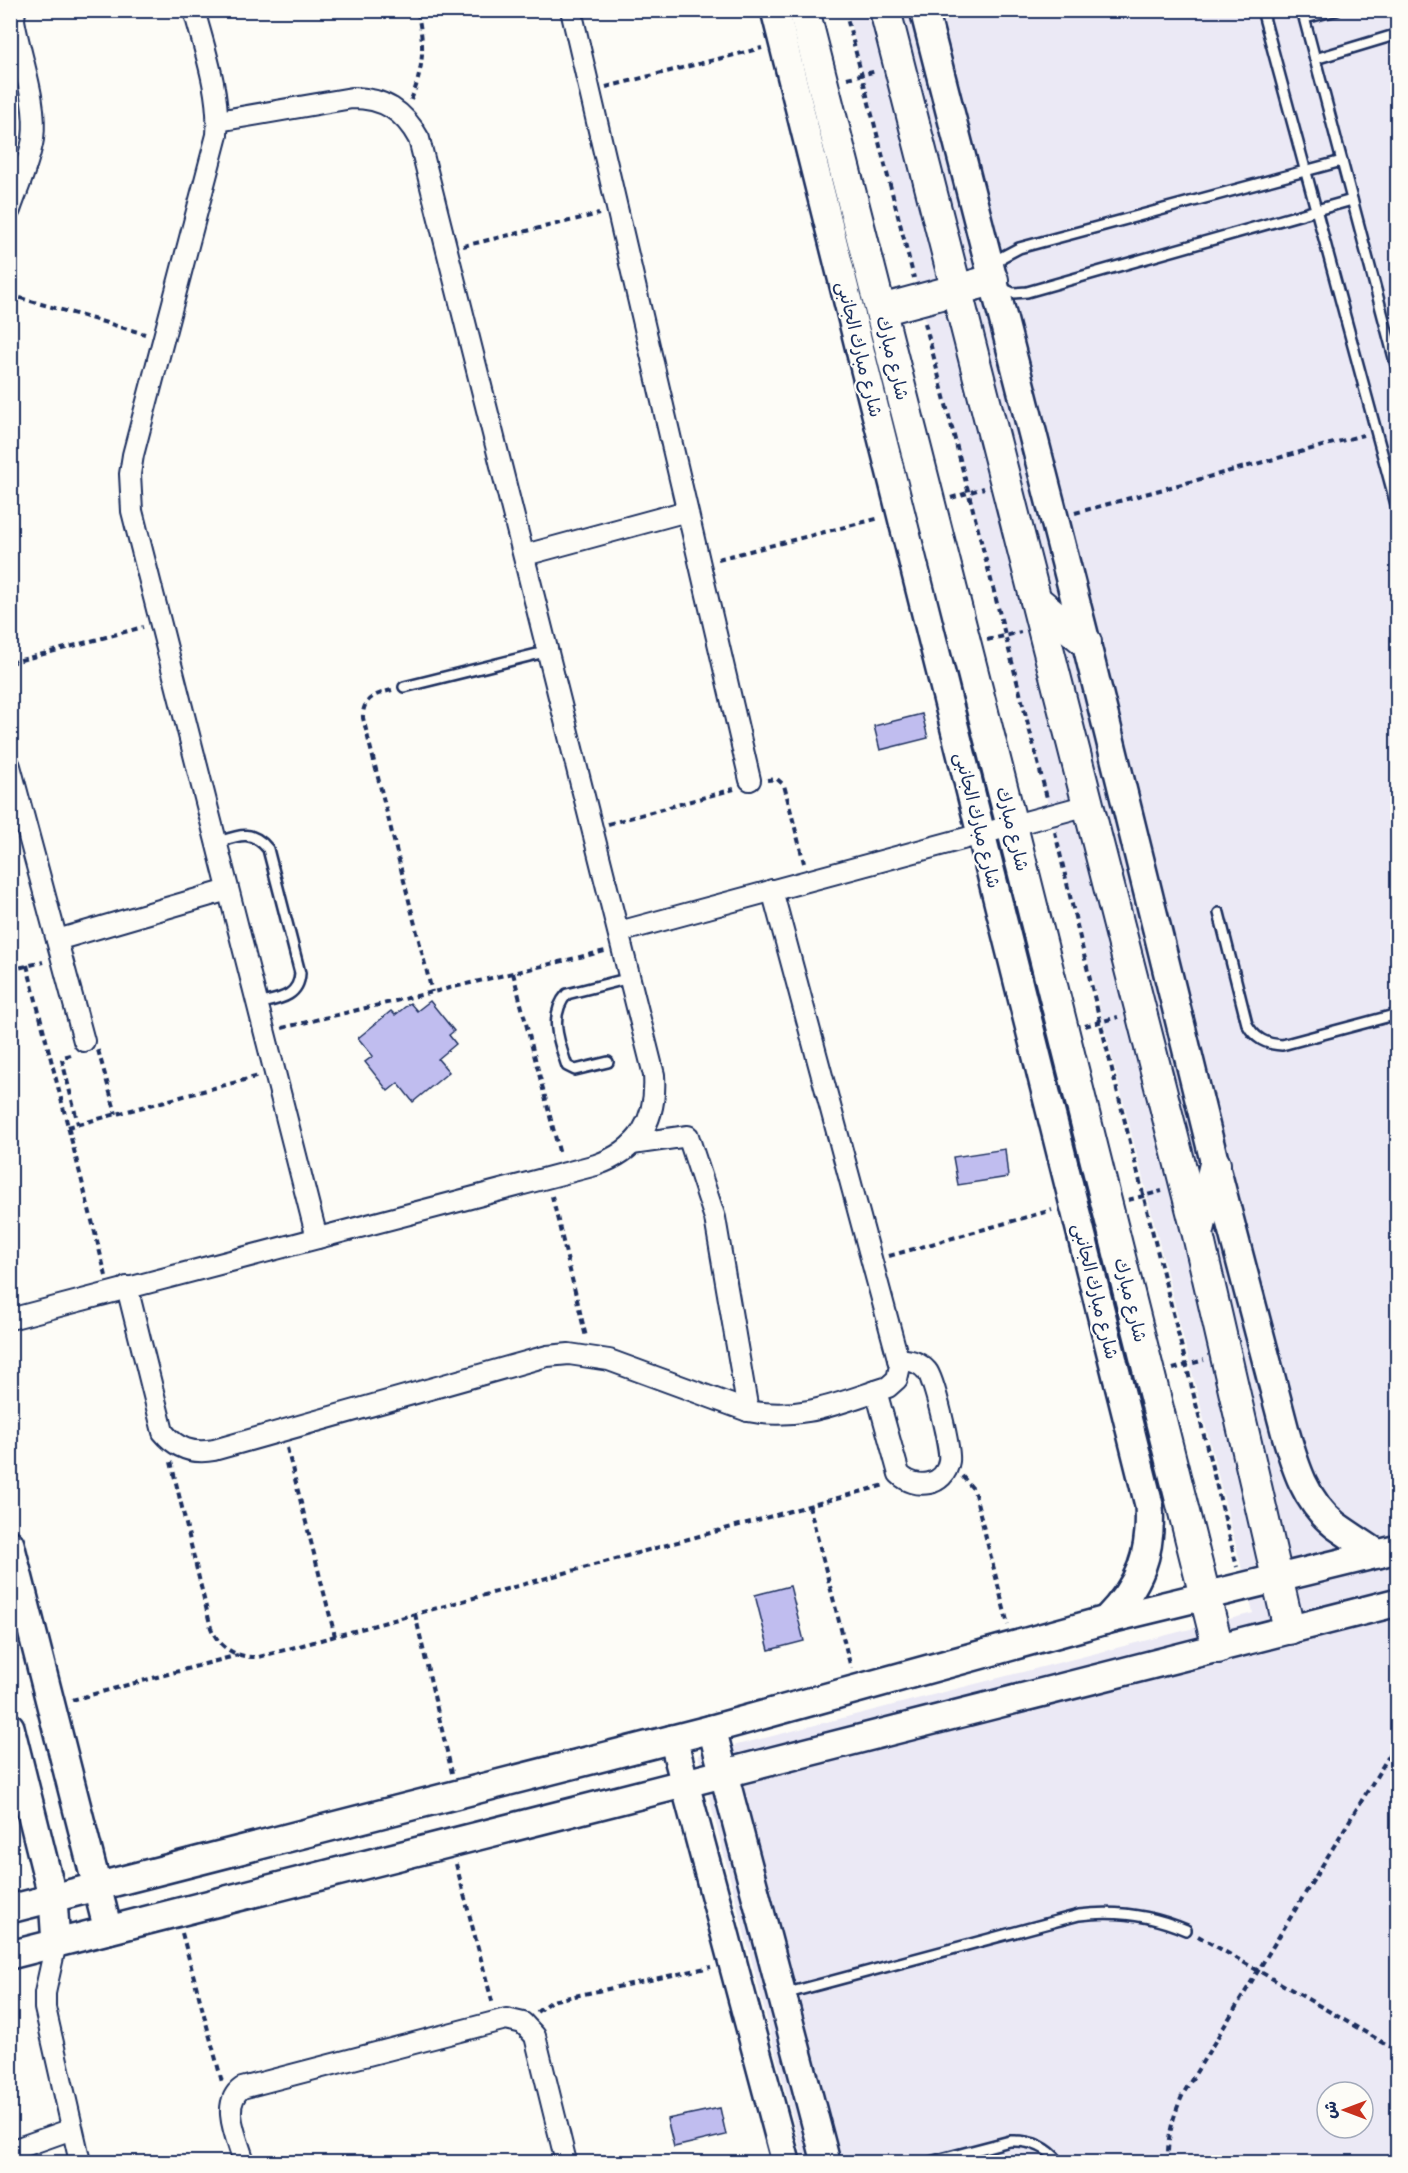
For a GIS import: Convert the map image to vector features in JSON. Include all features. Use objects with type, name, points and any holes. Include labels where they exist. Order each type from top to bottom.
[{"type":"main road","name":"شارع مبارك الجانبى","points":[[775,10],[1149,1505],[1148,1548],[1142,1568],[1133,1588],[1106,1620]]},
{"type":"main road","name":"شارع مبارك","points":[[804,10],[1218,1648]]},
{"type":"main road","points":[[885,10],[1198,1235],[1289,1629]]},
{"type":"main road","points":[[924,10],[1086,642],[1215,1164],[1295,1466],[1306,1490],[1319,1510],[1334,1524],[1388,1552]]},
{"type":"main road","points":[[881,310],[993,280]]},
{"type":"main road","points":[[1039,613],[1086,642]]},
{"type":"main road","points":[[1198,1235],[1215,1164]]},
{"type":"main road","points":[[10,1544],[108,1930]]},
{"type":"main road","points":[[10,1909],[712,1729],[1106,1620],[1388,1552]]},
{"type":"main road","points":[[10,1955],[1398,1602]]},
{"type":"main road","points":[[10,1727],[52,1899],[56,1943]]},
{"type":"main road","points":[[712,1729],[826,2163]]},
{"type":"main road","points":[[673,1739],[786,2163]]},
{"type":"street","points":[[194,10],[215,93],[218,121],[215,149],[133,455],[130,493],[132,511],[317,1238]]},
{"type":"street","points":[[571,10],[750,783]]},
{"type":"street","points":[[10,210],[30,153],[33,123],[13,14]]},
{"type":"street","points":[[10,1319],[609,1160],[632,1144],[649,1120],[654,1105],[654,1075],[419,139],[404,116],[393,107],[380,101],[352,98],[218,121]]},
{"type":"street","points":[[525,555],[687,511]]},
{"type":"street","points":[[10,766],[85,1048]]},
{"type":"street","points":[[620,939],[772,890],[1088,805]]},
{"type":"street","points":[[59,948],[228,890]]},
{"type":"street","points":[[119,1290],[163,1432],[177,1445],[195,1452],[205,1452],[526,1360],[547,1356],[590,1356],[618,1363],[748,1411],[765,1414],[798,1414],[813,1411],[888,1388],[897,1379],[898,1360],[772,890]]},
{"type":"street","points":[[632,1144],[688,1136],[715,1218],[748,1411]]},
{"type":"street","points":[[876,1391],[899,1474],[919,1485],[926,1485],[942,1476],[947,1469],[949,1452],[931,1376],[921,1365],[906,1359],[898,1360]]},
{"type":"street","points":[[56,1943],[45,1993],[45,2008],[80,2163]]},
{"type":"street","points":[[244,2163],[230,2108],[237,2091],[248,2085],[496,2020],[515,2020],[530,2029],[535,2036],[566,2163]]},
{"type":"street","points":[[10,2151],[72,2128]]},
{"type":"lane","points":[[1262,10],[1398,512]]},
{"type":"lane","points":[[1336,10],[1304,14],[1398,373]]},
{"type":"lane","points":[[1315,59],[1398,34]]},
{"type":"lane","points":[[1342,161],[1019,248],[1002,257],[997,264],[993,280],[1007,291],[1027,292],[1352,200]]},
{"type":"lane","points":[[405,687],[549,651]]},
{"type":"lane","points":[[216,843],[247,835],[262,842],[268,849],[300,973],[300,981],[292,993],[286,997],[257,1004]]},
{"type":"lane","points":[[1219,913],[1244,1017],[1251,1031],[1264,1042],[1282,1046],[1398,1014]]},
{"type":"lane","points":[[608,1062],[574,1070],[567,1066],[557,1028],[557,1011],[567,994],[630,978]]},
{"type":"lane","points":[[782,1995],[1079,1915],[1130,1913],[1186,1930]]},
{"type":"lane","points":[[930,2163],[1019,2140],[1045,2148],[1059,2163]]},
{"type":"path","points":[[404,116],[415,91],[421,65],[423,38],[417,10]]},
{"type":"path","points":[[590,91],[783,43]]},
{"type":"path","points":[[823,85],[899,65]]},
{"type":"path","points":[[448,250],[617,209]]},
{"type":"path","points":[[10,295],[164,339]]},
{"type":"path","points":[[1054,519],[1376,431]]},
{"type":"path","points":[[930,504],[1005,482]]},
{"type":"path","points":[[700,564],[901,513]]},
{"type":"path","points":[[966,645],[1039,613]]},
{"type":"path","points":[[10,663],[160,622]]},
{"type":"path","points":[[405,687],[371,696],[364,706],[363,718],[432,992]]},
{"type":"path","points":[[593,828],[750,783],[777,779],[784,785],[808,881]]},
{"type":"path","points":[[264,1032],[513,973],[620,939]]},
{"type":"path","points":[[10,970],[27,965],[59,948]]},
{"type":"path","points":[[27,965],[68,1127],[119,1290]]},
{"type":"path","points":[[513,973],[556,1175],[590,1356]]},
{"type":"path","points":[[1064,1032],[1141,1011]]},
{"type":"path","points":[[78,1124],[62,1060],[65,1056],[85,1048],[100,1053],[116,1114]]},
{"type":"path","points":[[68,1127],[274,1072]]},
{"type":"path","points":[[1107,1205],[1185,1185]]},
{"type":"path","points":[[871,1262],[1074,1203]]},
{"type":"path","points":[[1150,1376],[1225,1353]]},
{"type":"path","points":[[282,1430],[335,1636]]},
{"type":"path","points":[[163,1432],[211,1628],[222,1645],[239,1655]]},
{"type":"path","points":[[947,1469],[966,1479],[974,1490],[1013,1646]]},
{"type":"path","points":[[51,1706],[239,1655],[259,1657],[905,1479]]},
{"type":"path","points":[[809,1505],[856,1689]]},
{"type":"path","points":[[415,1614],[457,1794]]},
{"type":"path","points":[[1168,2163],[1168,2143],[1184,2094],[1398,1741]]},
{"type":"path","points":[[450,1842],[496,2020]]},
{"type":"path","points":[[177,1912],[231,2114]]},
{"type":"path","points":[[1186,1930],[1398,2051]]},
{"type":"path","points":[[530,2029],[535,2014],[551,2001],[732,1962]]},
{"type":"shaded area","points":[[847,11],[1397,11],[1397,2162],[804,2162],[698,1755],[1253,1613]]},
{"type":"building","points":[[922,714],[928,738],[880,750],[874,726]]},
{"type":"building","points":[[430,1001],[454,1031],[449,1035],[456,1044],[438,1059],[449,1072],[413,1102],[398,1083],[388,1091],[365,1062],[373,1056],[358,1038],[391,1011],[395,1015],[410,1003],[417,1011]]},
{"type":"building","points":[[1005,1149],[1008,1177],[958,1185],[953,1157]]},
{"type":"building","points":[[790,1586],[804,1641],[769,1650],[755,1595]]},
{"type":"building","points":[[720,2108],[726,2135],[674,2147],[667,2119]]}]
